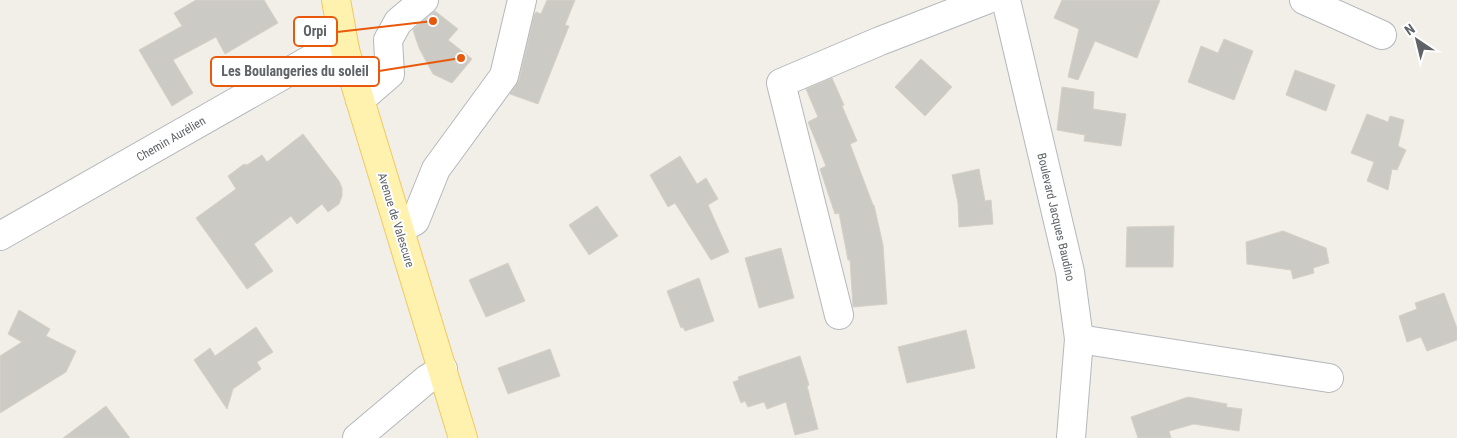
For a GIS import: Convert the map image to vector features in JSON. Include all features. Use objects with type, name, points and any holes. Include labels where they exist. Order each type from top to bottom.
[{"type":"main road","name":"Avenue de Valescure","points":[[336,0],[345,50],[463,438]]},
{"type":"street","points":[[360,100],[390,74],[388,40],[398,22],[424,0]]},
{"type":"street","points":[[400,229],[416,221],[436,169],[504,76],[522,0]]},
{"type":"street","points":[[839,315],[780,83],[880,41],[986,0]]},
{"type":"street","name":"Boulevard Jacques Baudino","points":[[1006,0],[1070,272],[1079,339],[1071,438]]},
{"type":"street","points":[[1304,0],[1382,35]]},
{"type":"street","name":"Chemin Aurélien","points":[[0,236],[313,58],[345,50]]},
{"type":"street","points":[[1079,339],[1329,378]]},
{"type":"street","points":[[357,438],[443,369]]},
{"type":"building","points":[[196,0],[264,0],[278,23],[225,54],[216,37],[173,60],[193,93],[172,106],[139,50],[182,26],[174,13]]},
{"type":"building","points":[[547,0],[575,0],[565,25],[569,26],[538,104],[510,94],[519,80],[534,15],[536,12],[541,14]]},
{"type":"building","points":[[1062,0],[1160,0],[1137,58],[1095,41],[1078,80],[1068,77],[1079,29],[1054,18]]},
{"type":"building","points":[[435,11],[458,29],[448,40],[472,59],[452,83],[433,74],[419,48],[413,30]]},
{"type":"building","points":[[1224,39],[1253,51],[1234,100],[1188,82],[1201,46],[1218,53]]},
{"type":"building","points":[[921,59],[952,87],[925,116],[895,87]]},
{"type":"building","points":[[1295,70],[1335,85],[1326,111],[1286,95]]},
{"type":"building","points":[[832,78],[857,141],[850,144],[874,205],[883,245],[887,304],[853,307],[850,260],[848,260],[839,213],[835,214],[820,169],[826,166],[808,122],[818,117],[806,89]]},
{"type":"building","points":[[1062,87],[1094,92],[1093,109],[1126,114],[1121,146],[1084,141],[1085,135],[1057,130]]},
{"type":"building","points":[[1367,114],[1388,122],[1390,116],[1404,120],[1398,146],[1406,150],[1397,170],[1392,169],[1388,190],[1367,181],[1374,162],[1351,153]]},
{"type":"building","points":[[303,134],[339,181],[342,188],[342,196],[339,204],[328,212],[322,204],[297,224],[291,216],[254,244],[273,271],[247,289],[196,218],[236,189],[228,176],[244,164],[247,165],[262,155],[267,162]]},
{"type":"building","points":[[680,156],[697,184],[706,178],[718,199],[708,205],[729,252],[711,260],[675,203],[668,207],[650,175]]},
{"type":"building","points":[[979,169],[985,201],[991,200],[993,224],[959,227],[958,203],[952,175]]},
{"type":"building","points":[[597,206],[618,236],[589,255],[569,225]]},
{"type":"building","points":[[1174,226],[1173,267],[1126,267],[1127,227]]},
{"type":"building","points":[[1283,231],[1326,248],[1329,263],[1313,268],[1314,273],[1293,279],[1291,270],[1247,264],[1246,242]]},
{"type":"building","points":[[781,248],[794,298],[759,308],[745,258]]},
{"type":"building","points":[[508,263],[525,301],[486,317],[469,280]]},
{"type":"building","points":[[699,278],[714,321],[685,331],[683,327],[681,328],[667,291]]},
{"type":"building","points":[[1444,293],[1457,328],[1457,340],[1427,351],[1421,337],[1407,342],[1399,316],[1417,309],[1415,303]]},
{"type":"building","points":[[19,310],[50,329],[46,336],[76,351],[66,372],[0,413],[0,356],[22,342],[8,334]]},
{"type":"building","points":[[256,327],[273,352],[257,362],[261,369],[233,389],[227,409],[194,360],[210,348],[215,356]]},
{"type":"building","points":[[966,330],[975,368],[907,383],[898,347]]},
{"type":"building","points":[[550,349],[560,376],[508,394],[498,368]]},
{"type":"building","points":[[800,356],[809,385],[807,386],[818,429],[795,435],[786,402],[767,409],[764,402],[748,407],[745,401],[741,403],[733,382],[739,380],[738,377]]},
{"type":"building","points":[[1188,397],[1227,404],[1226,407],[1242,409],[1239,431],[1194,424],[1169,431],[1171,438],[1138,438],[1131,417]]},
{"type":"building","points":[[106,406],[130,438],[63,438]]},
{"type":"place","name":"Orpi","points":[[433,21]]},
{"type":"place","name":"Les Boulangeries du soleil","points":[[461,58]]}]
